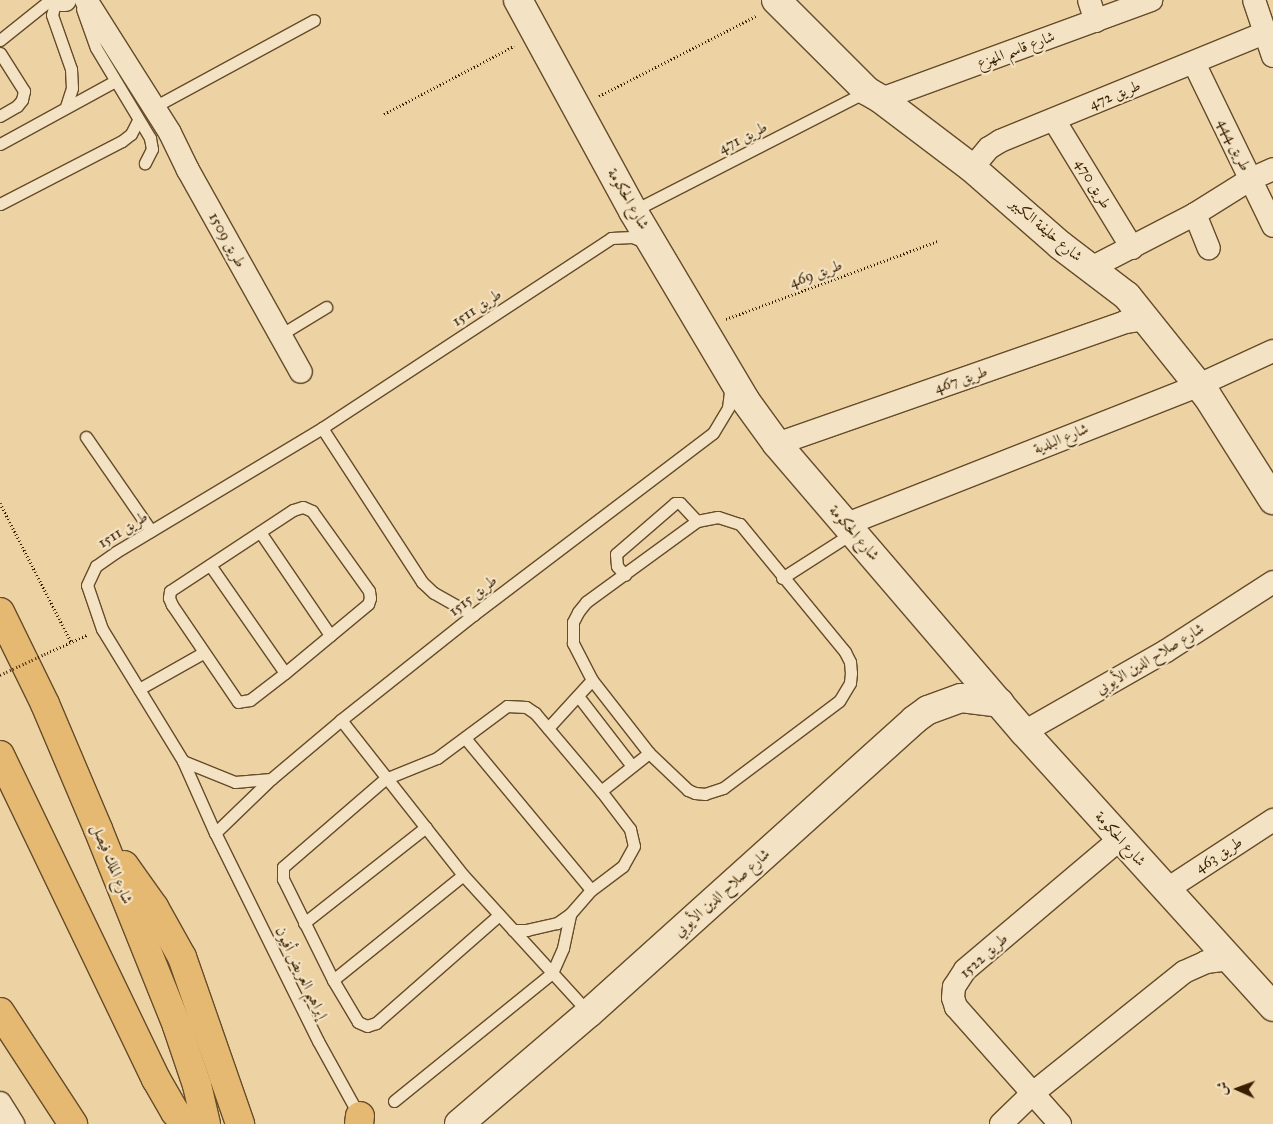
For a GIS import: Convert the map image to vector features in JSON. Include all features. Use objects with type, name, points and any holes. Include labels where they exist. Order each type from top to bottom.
[{"type":"highway","name":"شارع الملك فيصل","points":[[0,612],[46,704],[98,829],[177,1026],[197,1085],[206,1124]]},
{"type":"highway","points":[[0,755],[156,1078],[175,1112],[187,1124]]},
{"type":"highway","points":[[98,829],[154,906],[182,957],[240,1124]]},
{"type":"highway","points":[[2,1017],[73,1124]]},
{"type":"street","name":"طريق 1509","points":[[86,0],[145,96],[146,114],[301,372]]},
{"type":"street","name":"طريق 1509","points":[[94,0],[151,93],[146,114]]},
{"type":"street","name":"شارع الحكومة","points":[[518,0],[633,211],[745,400],[777,444],[1024,732],[1273,1007]]},
{"type":"street","points":[[1089,0],[1096,22]]},
{"type":"street","name":"شارع قاسم المهزع","points":[[874,95],[1096,22],[1151,0]]},
{"type":"street","points":[[1254,0],[1273,56]]},
{"type":"street","name":"شارع خليفة الكبير","points":[[781,1],[874,95],[972,168],[1060,245],[1127,296],[1200,385],[1273,500]]},
{"type":"street","name":"طريق 472","points":[[972,168],[994,144],[1265,33]]},
{"type":"street","name":"طريق 444","points":[[1194,63],[1273,226]]},
{"type":"street","name":"طريق 470","points":[[1054,120],[1132,248]]},
{"type":"street","points":[[1092,268],[1195,214],[1251,179],[1273,169]]},
{"type":"street","points":[[1195,214],[1208,248]]},
{"type":"street","name":"طريق 467","points":[[777,444],[1125,322],[1146,319]]},
{"type":"street","name":"شارع البلدية","points":[[851,528],[1200,385],[1273,351]]},
{"type":"street","name":"شارع صلاح الدين الأيوبي","points":[[1024,732],[1166,651],[1273,582]]},
{"type":"street","name":"شارع صلاح الدين الأيوبي","points":[[459,1124],[589,1013],[914,720],[928,710],[961,698],[1000,703]]},
{"type":"street","name":"طريق 463","points":[[1166,890],[1273,820]]},
{"type":"street","name":"طريق 1522","points":[[1060,1124],[956,1008],[954,987],[965,970],[1120,839]]},
{"type":"street","points":[[1001,1124],[1033,1093],[1184,972],[1206,962],[1230,958]]},
{"type":"street","points":[[0,1103],[13,1124]]},
{"type":"lane","points":[[0,40],[50,0]]},
{"type":"lane","points":[[63,0],[54,7],[52,15],[71,69],[72,88],[66,107]]},
{"type":"lane","points":[[78,0],[96,48],[115,81],[146,114],[152,141],[151,154],[145,163]]},
{"type":"lane","points":[[0,204],[122,141],[131,134],[146,114],[314,20]]},
{"type":"lane","points":[[0,54],[24,92],[22,100],[17,106],[0,116]]},
{"type":"lane","points":[[0,144],[115,81]]},
{"type":"lane","name":"طريق 471","points":[[633,211],[874,95]]},
{"type":"lane","name":"طريق 1511","points":[[215,833],[183,761],[102,629],[88,585],[96,566],[322,428],[611,238],[632,237],[655,247]]},
{"type":"lane","points":[[280,335],[326,307]]},
{"type":"lane","name":"طريق 1515","points":[[215,833],[271,778],[341,720],[473,615],[713,432],[728,408],[732,378]]},
{"type":"lane","points":[[322,428],[422,582],[434,593],[473,615]]},
{"type":"lane","points":[[86,437],[151,531]]},
{"type":"lane","points":[[624,575],[617,566],[616,554],[676,503],[680,503],[698,522]]},
{"type":"lane","points":[[298,508],[312,510],[368,591],[370,598],[368,604],[285,673],[250,700],[238,702],[169,598],[170,592],[210,565],[298,508]]},
{"type":"lane","points":[[718,517],[740,524],[782,578],[845,652],[850,662],[851,673],[846,693],[824,713],[723,788],[713,793],[695,793],[688,790],[649,753],[592,680],[573,642],[573,622],[586,602],[698,522],[718,517]]},
{"type":"lane","points":[[782,578],[851,528]]},
{"type":"lane","points":[[260,532],[330,635]]},
{"type":"lane","points":[[210,565],[285,673]]},
{"type":"lane","points":[[139,689],[204,653]]},
{"type":"lane","points":[[548,728],[592,680]]},
{"type":"lane","points":[[578,696],[632,766]]},
{"type":"lane","points":[[499,916],[372,1026],[367,1026],[358,1022],[333,980],[284,879],[283,867],[385,779],[437,758],[508,706],[526,707],[535,713],[548,728],[630,829],[634,846],[623,866],[591,890],[570,914],[557,923],[527,930],[512,930]]},
{"type":"lane","points":[[341,720],[385,779],[426,827],[463,875],[589,1013]]},
{"type":"lane","points":[[465,738],[591,890]]},
{"type":"lane","points":[[601,792],[649,753]]},
{"type":"lane","points":[[183,761],[235,782],[271,778]]},
{"type":"lane","points":[[304,923],[426,827]]},
{"type":"lane","name":"إبراهيم العريض أفيون","points":[[215,833],[318,1041],[362,1121]]},
{"type":"lane","points":[[333,980],[463,875]]},
{"type":"lane","points":[[394,1101],[552,973],[563,948],[570,914]]},
{"type":"path","points":[[576,107],[781,1]]},
{"type":"path","points":[[384,114],[536,34]]},
{"type":"path","name":"طريق 469","points":[[702,328],[938,241]]},
{"type":"path","points":[[0,503],[71,642],[0,674]]}]
